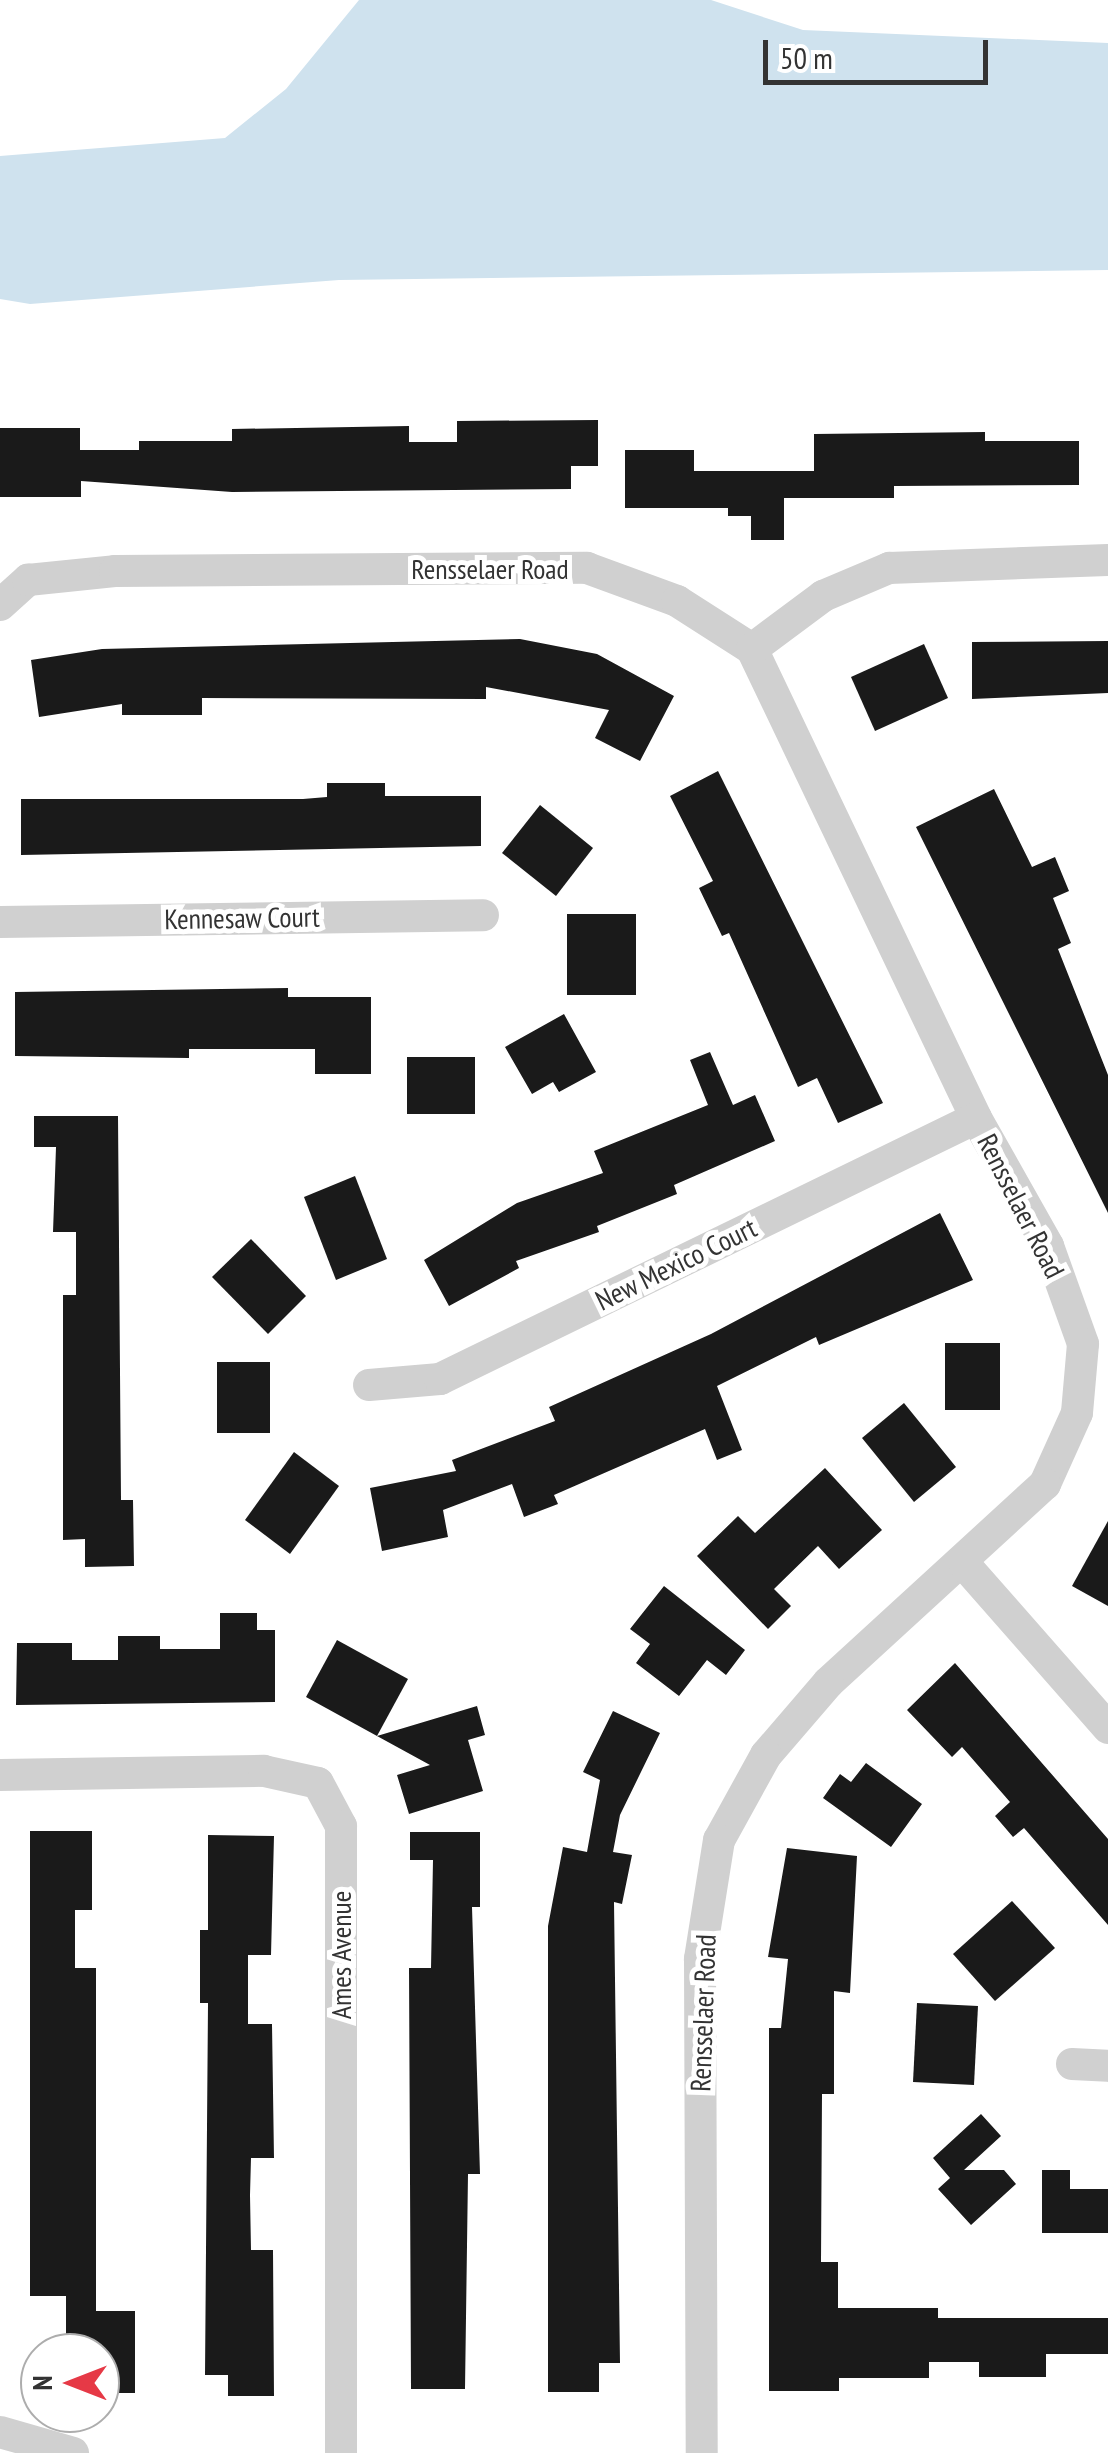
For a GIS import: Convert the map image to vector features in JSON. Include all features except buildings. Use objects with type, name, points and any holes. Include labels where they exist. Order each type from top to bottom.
[{"type":"street","points":[[752,649],[823,596],[889,568],[1108,560]]},
{"type":"street","name":"Rensselaer Road","points":[[0,605],[28,580],[115,571],[587,568],[676,601],[752,649],[976,1118],[1048,1246],[1082,1344],[1077,1413],[1045,1484],[965,1565],[828,1684],[766,1754],[719,1840],[700,1958],[702,2453]]},
{"type":"street","name":"Kennesaw Court","points":[[0,922],[483,914]]},
{"type":"street","name":"New Mexico Court","points":[[369,1385],[440,1380],[976,1118]]},
{"type":"street","points":[[965,1565],[1108,1728]]},
{"type":"street","name":"Ames Avenue","points":[[0,1775],[264,1771],[318,1783],[341,1826],[341,2453]]},
{"type":"street","points":[[1072,2064],[1108,2066]]},
{"type":"street","points":[[0,2432],[73,2453]]},
{"type":"water","points":[[359,0],[711,0],[803,30],[1108,43],[1108,270],[339,280],[30,304],[0,299],[0,156],[225,138],[286,89]]}]
